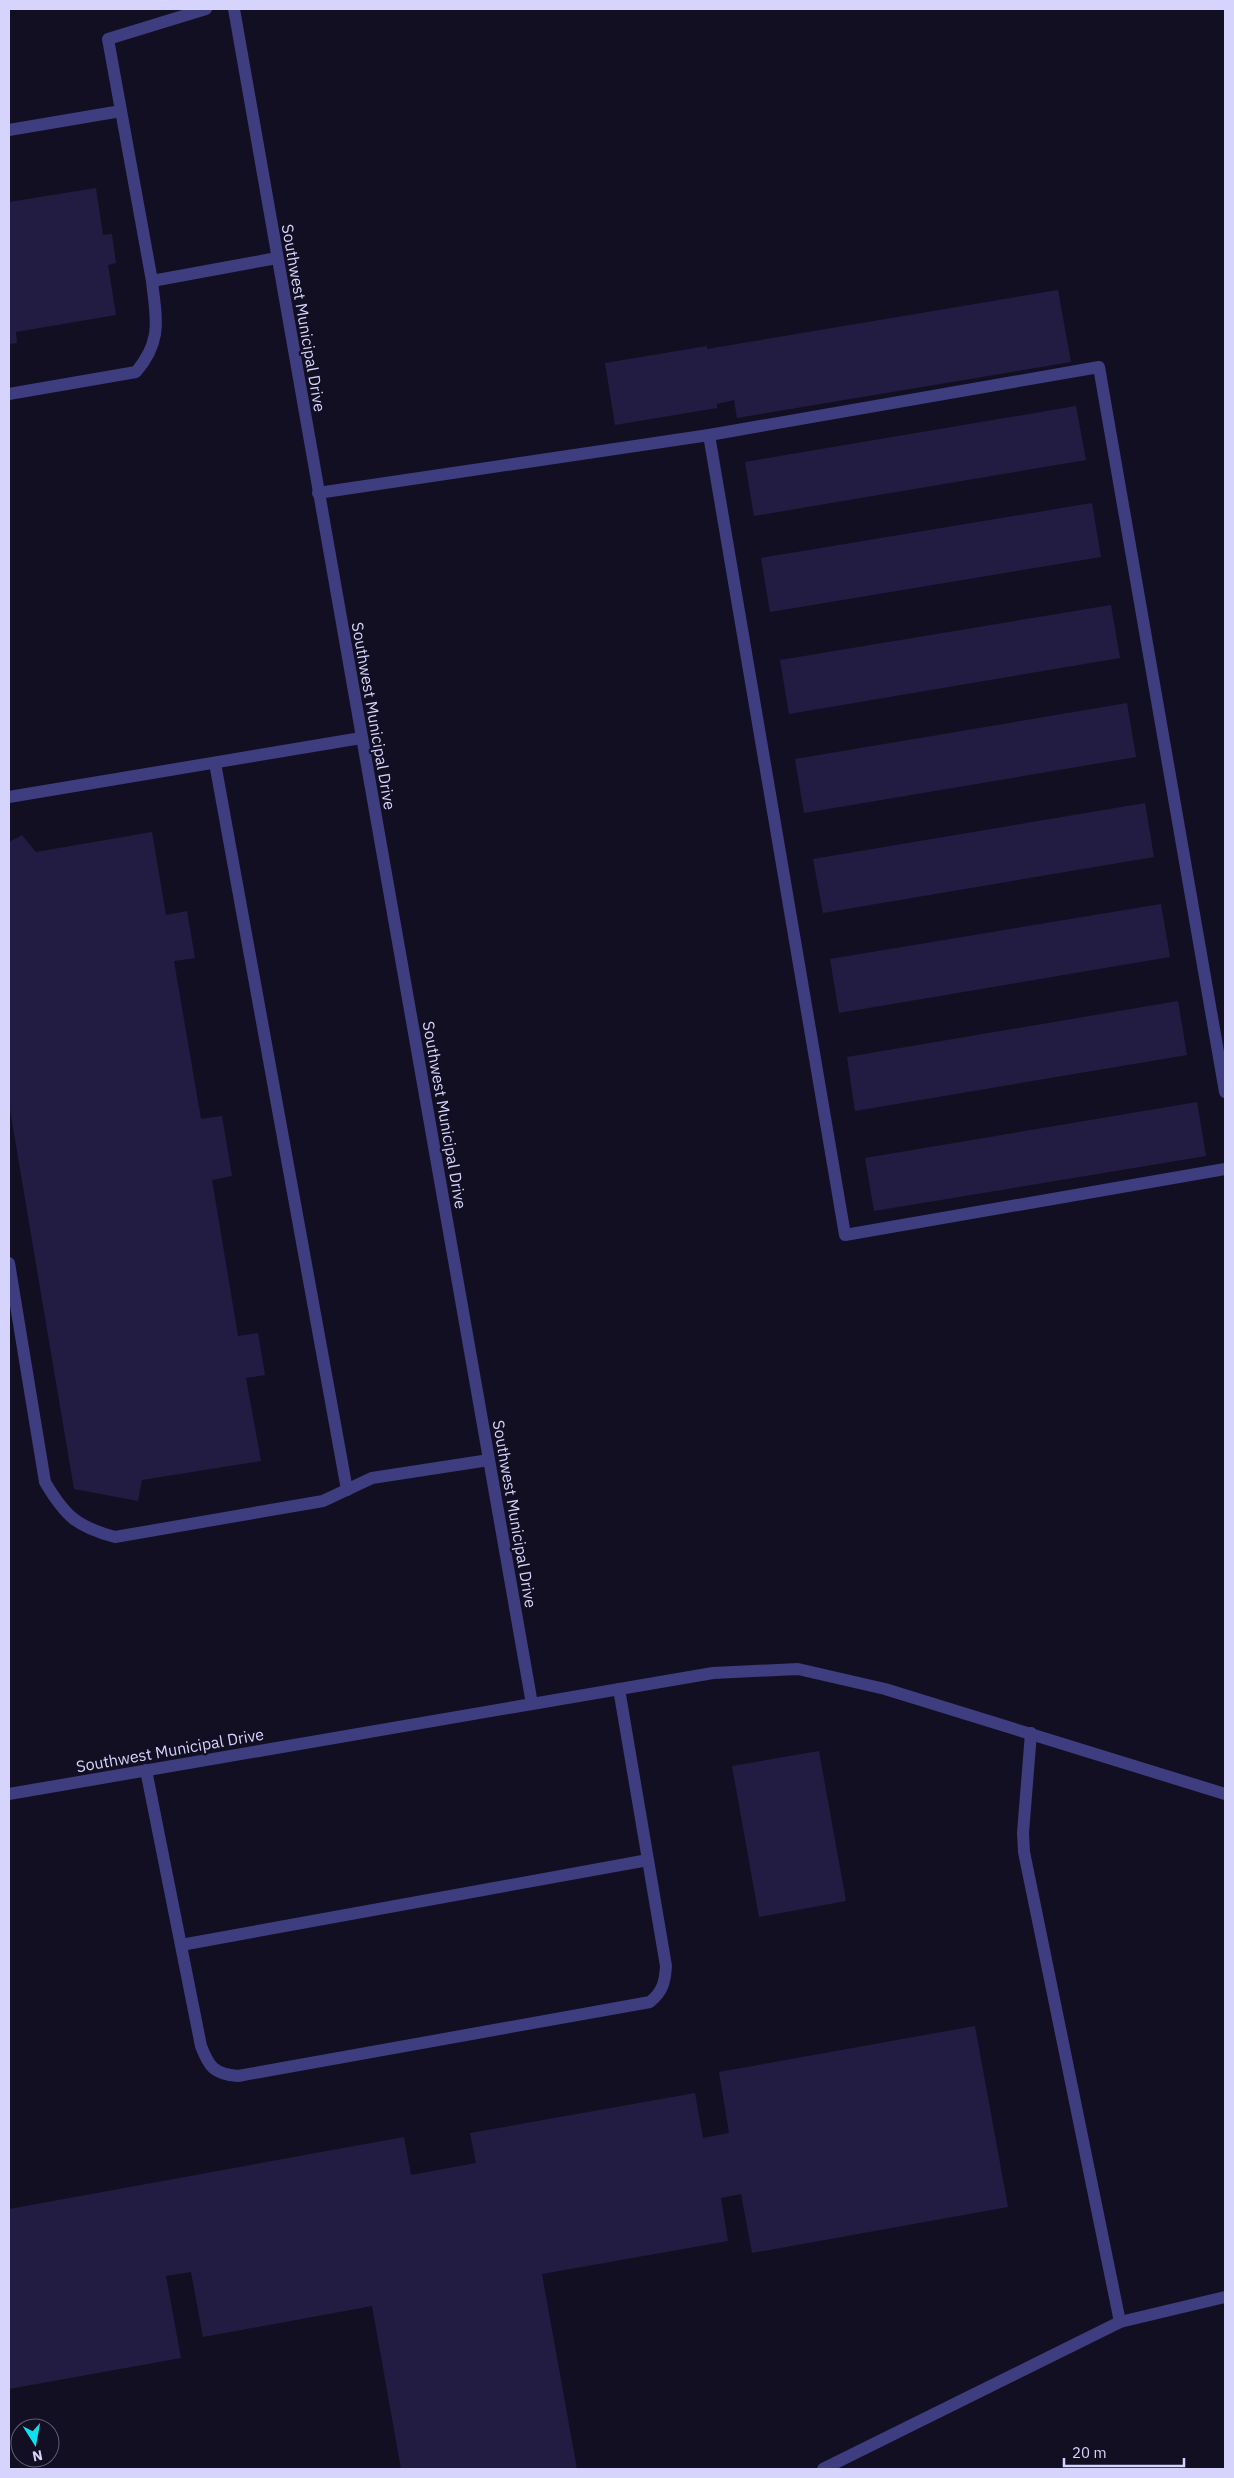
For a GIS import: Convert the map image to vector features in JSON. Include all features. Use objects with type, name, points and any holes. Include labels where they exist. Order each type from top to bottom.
[{"type":"street","points":[[9,394],[136,372],[146,360],[157,332],[152,281],[108,39],[206,9]]},
{"type":"street","name":"Southwest Municipal Drive","points":[[9,1794],[532,1704],[234,9]]},
{"type":"street","points":[[9,130],[121,111]]},
{"type":"street","points":[[152,281],[277,258]]},
{"type":"street","points":[[318,494],[709,435],[1099,368],[1225,1092]]},
{"type":"street","points":[[709,435],[845,1235],[1225,1168]]},
{"type":"street","points":[[9,797],[361,738]]},
{"type":"street","points":[[215,763],[347,1490]]},
{"type":"street","points":[[9,1263],[45,1482],[58,1503],[70,1516],[88,1530],[115,1537],[323,1501],[372,1478],[489,1460]]},
{"type":"street","points":[[532,1704],[713,1673],[798,1670],[885,1689],[1225,1794]]},
{"type":"street","points":[[146,1770],[201,2046],[208,2064],[222,2074],[238,2076],[650,2002],[659,1994],[664,1982],[666,1966],[619,1689]]},
{"type":"street","points":[[1030,1733],[1023,1833],[1024,1852],[1120,2322]]},
{"type":"street","points":[[181,1945],[648,1860]]},
{"type":"street","points":[[823,2469],[1120,2322],[1225,2297]]},
{"type":"building","points":[[96,188],[103,235],[112,234],[116,263],[108,265],[116,315],[16,332],[17,343],[9,344],[9,202]]},
{"type":"building","points":[[1058,290],[1071,362],[737,418],[734,400],[717,404],[717,408],[615,425],[605,363],[707,346],[707,349]]},
{"type":"building","points":[[1076,406],[1086,460],[754,516],[745,462]]},
{"type":"building","points":[[1092,503],[1101,557],[770,612],[761,558]]},
{"type":"building","points":[[1111,605],[1120,658],[789,714],[780,660]]},
{"type":"building","points":[[1127,703],[1136,757],[804,813],[795,759]]},
{"type":"building","points":[[1145,803],[1154,857],[823,913],[813,859]]},
{"type":"building","points":[[152,832],[166,915],[187,911],[195,958],[174,961],[201,1119],[222,1116],[232,1176],[212,1180],[238,1336],[258,1333],[265,1375],[246,1378],[261,1461],[142,1480],[138,1501],[74,1489],[9,1104],[9,842],[22,835],[36,852]]},
{"type":"building","points":[[1161,904],[1170,957],[839,1013],[830,959]]},
{"type":"building","points":[[1178,1001],[1187,1055],[855,1111],[847,1057]]},
{"type":"building","points":[[1197,1102],[1206,1156],[874,1211],[865,1158]]},
{"type":"building","points":[[819,1751],[846,1901],[759,1917],[732,1766]]},
{"type":"building","points":[[975,2026],[1008,2207],[752,2253],[741,2194],[721,2198],[728,2241],[542,2274],[577,2469],[401,2469],[372,2306],[203,2337],[191,2272],[166,2276],[181,2358],[9,2389],[9,2209],[404,2137],[411,2175],[476,2163],[470,2133],[695,2093],[703,2138],[729,2133],[719,2072]]}]
